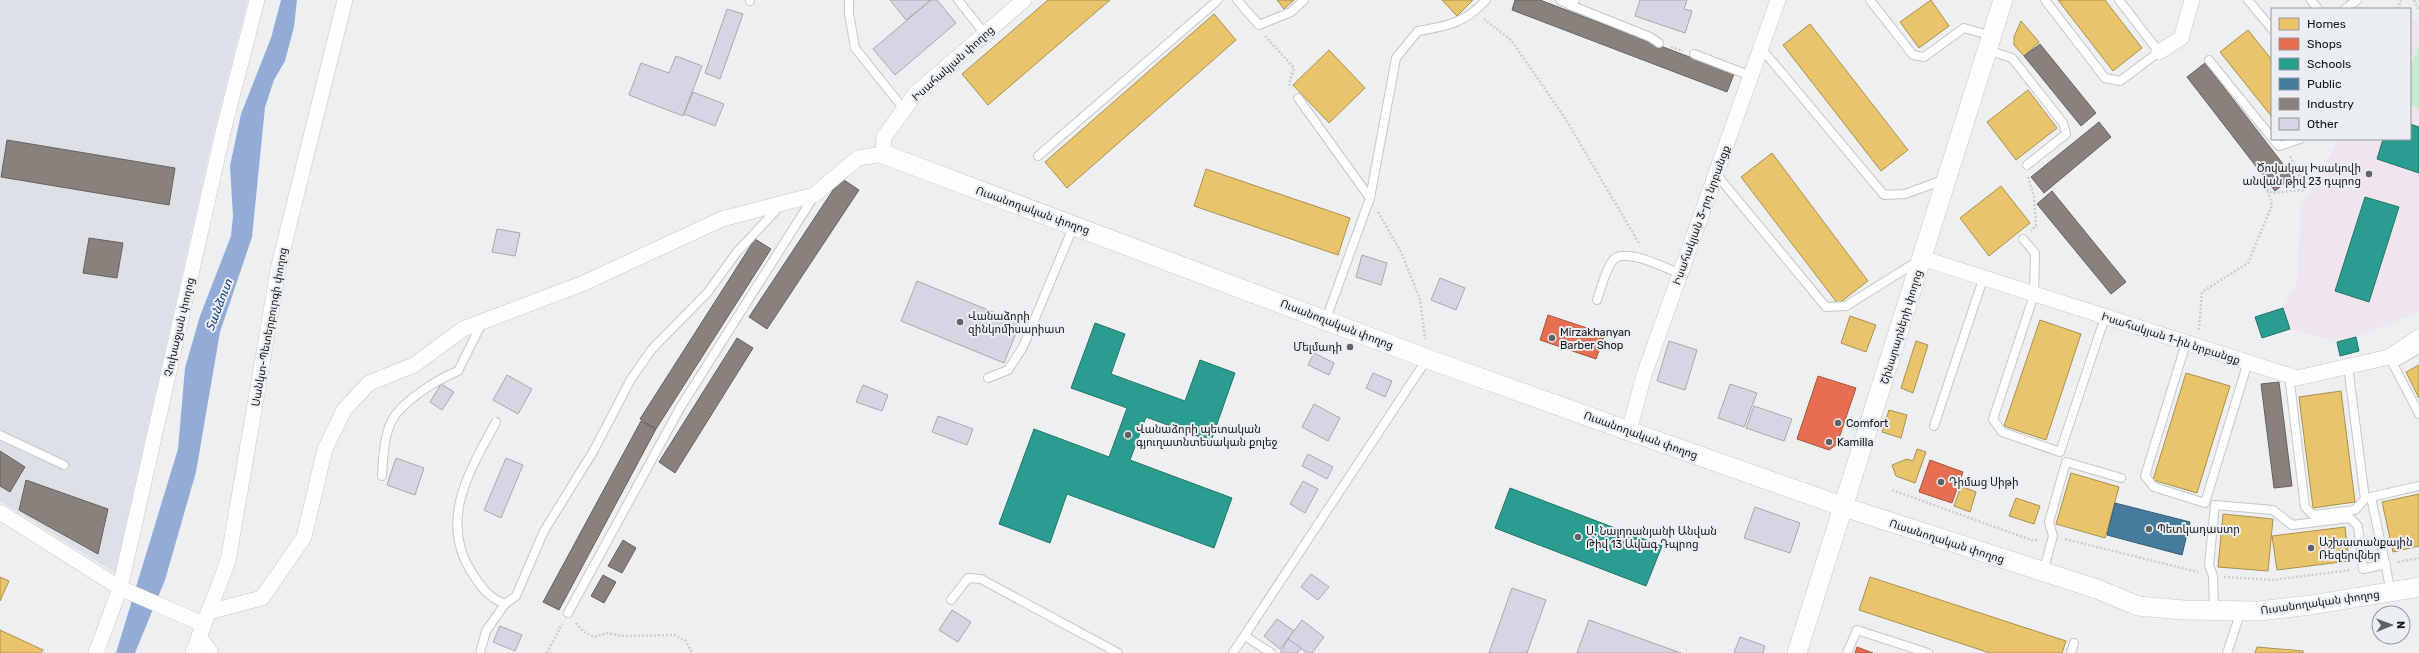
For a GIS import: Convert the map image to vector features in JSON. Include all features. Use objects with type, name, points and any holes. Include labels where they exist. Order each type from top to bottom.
[{"type":"street","name":"Չուխաջյան փողոց","points":[[96,653],[125,590],[224,128],[257,0]]},
{"type":"street","name":"Սանկտ-Պետերբուրգի փողոց","points":[[193,653],[228,561],[279,265],[345,0]]},
{"type":"street","name":"Իսահակյան փողոց","points":[[883,154],[884,137],[916,93],[1024,0]]},
{"type":"street","name":"Իսահակյան 3-րդ նրբանցք","points":[[1629,431],[1644,375],[1778,0]]},
{"type":"street","name":"Շինարարների փողոց","points":[[1797,653],[2003,0]]},
{"type":"street","points":[[2159,52],[2181,38],[2192,0]]},
{"type":"street","points":[[0,512],[125,590],[203,624],[262,598],[304,537],[325,449],[344,410],[369,383],[414,365],[463,329],[584,283],[722,219],[814,195],[858,158],[883,154]]},
{"type":"street","name":"Ուսանողական փողոց","points":[[883,154],[1326,319],[1428,359],[1844,507],[2043,572],[2138,606],[2259,611],[2311,605],[2419,587]]},
{"type":"street","name":"Իսահակյան 1-ին նրբանցք","points":[[1922,258],[1983,279],[2297,378],[2389,357],[2419,337]]},
{"type":"street","points":[[203,624],[211,653]]},
{"type":"lane","points":[[849,0],[849,13],[856,48],[904,108]]},
{"type":"lane","points":[[958,0],[985,34]]},
{"type":"lane","points":[[1038,156],[1218,0]]},
{"type":"lane","points":[[1237,0],[1258,25],[1291,12],[1304,0]]},
{"type":"lane","points":[[1326,319],[1370,198],[1396,58],[1418,31],[1454,24],[1475,12],[1486,0]]},
{"type":"lane","points":[[1560,0],[1573,2],[1650,36],[1662,44]]},
{"type":"lane","points":[[1870,0],[1913,55],[1924,57],[1964,28],[2012,58],[2063,123],[2066,134],[2027,165]]},
{"type":"lane","points":[[2045,0],[2105,78],[2120,82],[2159,52],[2119,0]]},
{"type":"lane","points":[[2248,0],[2271,28]]},
{"type":"lane","points":[[2311,0],[2317,8]]},
{"type":"lane","points":[[2346,8],[2357,0]]},
{"type":"lane","points":[[1761,48],[1884,195],[1905,194],[1947,178]]},
{"type":"lane","points":[[1694,54],[1751,76]]},
{"type":"lane","points":[[2209,60],[2271,138]]},
{"type":"lane","points":[[1298,98],[1370,198]]},
{"type":"lane","points":[[2273,140],[2278,146],[2298,140]]},
{"type":"lane","points":[[1716,174],[1826,307],[1846,306],[1922,258]]},
{"type":"lane","points":[[568,613],[680,408],[814,195]]},
{"type":"lane","points":[[480,653],[486,631],[505,604],[516,596],[544,531],[594,450],[631,379],[652,349],[708,292],[737,252],[782,204]]},
{"type":"lane","points":[[988,378],[1008,370],[1023,347],[1074,225]]},
{"type":"lane","points":[[2023,239],[2035,253],[2034,295],[1992,419],[2002,432],[2060,452],[2066,462],[2122,478]]},
{"type":"lane","points":[[1597,300],[1613,261],[1620,255],[1633,256],[1680,274]]},
{"type":"lane","points":[[1934,426],[1983,279]]},
{"type":"lane","points":[[2060,452],[2105,317]]},
{"type":"lane","points":[[382,476],[383,447],[395,415],[438,379],[458,371],[482,322]]},
{"type":"lane","points":[[2192,344],[2145,476],[2154,487],[2215,505],[2273,510],[2292,525],[2350,518],[2358,526],[2363,569],[2386,564]]},
{"type":"lane","points":[[2419,349],[2393,364],[2419,414]]},
{"type":"lane","points":[[1233,653],[1428,359]]},
{"type":"lane","points":[[2205,503],[2248,362]]},
{"type":"lane","points":[[2348,366],[2368,498],[2386,564],[2391,592]]},
{"type":"lane","points":[[2289,375],[2305,507],[2313,515],[2355,510],[2368,498],[2419,486]]},
{"type":"lane","points":[[496,422],[466,479],[457,511],[458,540],[466,565],[483,590],[497,601],[505,604]]},
{"type":"lane","points":[[0,435],[64,465]]},
{"type":"lane","points":[[2043,572],[2052,536],[2049,522],[2066,462]]},
{"type":"lane","points":[[2214,610],[2213,576],[2209,566],[2215,505]]},
{"type":"lane","points":[[951,600],[968,578],[981,578],[1118,653]]},
{"type":"lane","points":[[2227,653],[2241,611]]},
{"type":"lane","points":[[1847,653],[1857,630],[1928,653]]},
{"type":"lane","points":[[1245,636],[1271,653]]},
{"type":"lane","points":[[2071,653],[2074,643]]},
{"type":"path","points":[[2414,0],[2419,10]]},
{"type":"path","points":[[1475,12],[1511,40],[1516,46],[1565,118],[1650,262]]},
{"type":"path","points":[[1265,36],[1294,68],[1289,84],[1298,98]]},
{"type":"path","points":[[1662,44],[1694,54]]},
{"type":"path","points":[[2192,344],[2202,292],[2248,263],[2272,205],[2267,189],[2272,193],[2303,190],[2303,184],[2285,145]]},
{"type":"path","points":[[2023,239],[2036,226],[2034,197],[2028,179]]},
{"type":"path","points":[[1370,198],[1401,252],[1420,299],[1428,359]]},
{"type":"path","points":[[1892,490],[2034,541],[2052,536],[2213,576],[2273,580],[2363,569]]},
{"type":"path","points":[[2386,564],[2419,558]]},
{"type":"path","points":[[547,653],[568,613],[584,632],[594,637],[607,632],[623,636],[674,635],[686,641],[692,653]]},
{"type":"shaded area","points":[[0,0],[248,0],[215,128],[115,573],[0,501]]},
{"type":"shaded area","name":"Ծովակալ Իսակովի անվան թիվ 23 դպրոց","points":[[2411,17],[2419,21],[2419,312],[2356,337],[2337,342],[2290,329],[2283,308],[2297,282],[2301,208],[2338,140],[2411,140]]},
{"type":"green space","points":[[2419,45],[2419,109],[2411,105],[2411,65]]},
{"type":"water","name":"Տանձուտ","points":[[281,0],[297,0],[294,27],[285,61],[274,80],[265,107],[252,237],[220,332],[196,472],[165,580],[135,653],[116,653],[178,449],[185,368],[200,316],[231,236],[233,216],[230,166],[241,114],[271,38]]},
{"type":"building: Homes","points":[[1048,0],[1110,0],[988,105],[962,74]]},
{"type":"building: Homes","points":[[1277,0],[1294,0],[1284,9]]},
{"type":"building: Homes","points":[[1442,0],[1473,0],[1457,16]]},
{"type":"building: Homes","points":[[1931,0],[1949,26],[1919,48],[1900,22]]},
{"type":"building: Homes","points":[[2058,0],[2105,0],[2142,48],[2113,71]]},
{"type":"building: Homes","points":[[1214,14],[1236,40],[1067,188],[1045,162]]},
{"type":"building: Homes","points":[[2021,21],[2039,42],[2024,56],[2014,45],[2014,37]]},
{"type":"building: Homes","points":[[1810,24],[1908,150],[1881,171],[1783,45]]},
{"type":"building: Homes","points":[[2248,30],[2271,59],[2271,116],[2220,52]]},
{"type":"building: Homes","points":[[1329,50],[1365,88],[1329,123],[1293,85]]},
{"type":"building: Homes","points":[[2028,90],[2057,128],[2016,160],[1987,122]]},
{"type":"building: Homes","points":[[1772,153],[1868,281],[1838,304],[1741,177]]},
{"type":"building: Homes","points":[[1206,169],[1350,218],[1338,255],[1194,206]]},
{"type":"building: Homes","points":[[2001,186],[2030,223],[1989,256],[1960,218]]},
{"type":"building: Homes","points":[[1850,316],[1876,325],[1866,352],[1841,343]]},
{"type":"building: Homes","points":[[2040,320],[2081,334],[2046,440],[2004,426]]},
{"type":"building: Homes","points":[[1916,341],[1928,345],[1913,393],[1901,388]]},
{"type":"building: Homes","points":[[2419,365],[2419,398],[2406,372]]},
{"type":"building: Homes","points":[[2186,373],[2230,386],[2197,493],[2153,480]]},
{"type":"building: Homes","points":[[2341,391],[2355,502],[2313,508],[2299,397]]},
{"type":"building: Homes","points":[[1889,410],[1907,415],[1901,438],[1882,432]]},
{"type":"building: Homes","points":[[1917,449],[1926,452],[1915,483],[1896,476],[1892,465],[1907,459],[1913,461]]},
{"type":"building: Homes","points":[[2071,473],[2119,487],[2105,538],[2056,524]]},
{"type":"building: Homes","points":[[1961,486],[1976,492],[1970,512],[1954,506]]},
{"type":"building: Homes","points":[[2419,494],[2419,546],[2393,552],[2382,502]]},
{"type":"building: Homes","points":[[2016,498],[2040,506],[2034,524],[2009,516]]},
{"type":"building: Homes","points":[[2223,514],[2273,519],[2268,571],[2218,567]]},
{"type":"building: Homes","name":"Աշխատանքային Ռեզերվներ","points":[[2345,527],[2349,561],[2277,570],[2272,536]]},
{"type":"building: Homes","points":[[0,577],[9,581],[0,601]]},
{"type":"building: Homes","points":[[1870,577],[2066,641],[2062,653],[1990,653],[1859,610]]},
{"type":"building: Homes","points":[[0,630],[43,650],[41,653],[0,653]]},
{"type":"building: Homes","points":[[2257,647],[2303,651],[2303,653],[2255,653]]},
{"type":"building: Shops","points":[[1548,315],[1605,334],[1596,359],[1540,340]]},
{"type":"building: Shops","points":[[1818,376],[1856,388],[1837,444],[1829,450],[1797,439]]},
{"type":"building: Shops","name":"Դիմաց Սիթի","points":[[1930,460],[1963,472],[1952,503],[1919,492]]},
{"type":"building: Shops","points":[[1857,647],[1873,653],[1855,653]]},
{"type":"building: Schools","points":[[2411,124],[2419,127],[2419,173],[2377,159],[2383,140],[2411,140]]},
{"type":"building: Schools","points":[[2365,197],[2399,207],[2369,302],[2335,291]]},
{"type":"building: Schools","points":[[2283,308],[2290,329],[2262,338],[2255,317]]},
{"type":"building: Schools","name":"Վանաձորի պետական գյուղատնտեսական քոլեջ","points":[[1095,323],[1125,334],[1111,374],[1185,401],[1200,360],[1235,373],[1211,441],[1146,417],[1130,460],[1232,498],[1214,548],[1067,494],[1050,543],[999,524],[1034,429],[1109,457],[1127,408],[1071,388]]},
{"type":"building: Schools","points":[[2356,337],[2359,351],[2340,356],[2337,342]]},
{"type":"building: Schools","name":"Ս. Նալղռանյանի Անվան Թիվ 13 Ավագ Դպրոց","points":[[1510,488],[1662,546],[1646,586],[1495,528]]},
{"type":"building: Public","name":"Պետկադաստր","points":[[2115,503],[2190,522],[2182,555],[2107,535]]},
{"type":"building: Industry","points":[[1515,0],[1540,0],[1734,74],[1727,92],[1512,10]]},
{"type":"building: Industry","points":[[2040,44],[2096,113],[2081,126],[2024,56]]},
{"type":"building: Industry","points":[[2205,63],[2293,177],[2275,191],[2187,77]]},
{"type":"building: Industry","points":[[2099,122],[2111,137],[2044,193],[2031,177]]},
{"type":"building: Industry","points":[[7,140],[175,168],[169,205],[1,177]]},
{"type":"building: Industry","points":[[841,178],[859,190],[767,329],[749,317]]},
{"type":"building: Industry","points":[[2052,191],[2126,282],[2111,294],[2037,204]]},
{"type":"building: Industry","points":[[89,238],[123,243],[117,278],[83,273]]},
{"type":"building: Industry","points":[[755,239],[771,249],[656,429],[640,419]]},
{"type":"building: Industry","points":[[737,338],[753,348],[675,473],[659,462]]},
{"type":"building: Industry","points":[[2279,382],[2292,486],[2274,488],[2261,384]]},
{"type":"building: Industry","points":[[641,421],[656,429],[559,610],[543,602]]},
{"type":"building: Industry","points":[[0,451],[25,467],[10,492],[0,486]]},
{"type":"building: Industry","points":[[26,480],[108,509],[98,554],[19,510]]},
{"type":"building: Industry","points":[[623,540],[636,548],[622,573],[608,566]]},
{"type":"building: Industry","points":[[603,575],[616,582],[604,603],[591,596]]},
{"type":"building: Other","points":[[890,0],[931,0],[906,20]]},
{"type":"building: Other","points":[[931,0],[937,0],[956,23],[895,75],[873,49]]},
{"type":"building: Other","points":[[1640,0],[1687,0],[1684,9],[1692,11],[1685,33],[1635,16]]},
{"type":"building: Other","points":[[727,9],[743,14],[720,79],[705,73]]},
{"type":"building: Other","points":[[676,56],[702,66],[683,116],[629,95],[641,63],[669,73]]},
{"type":"building: Other","points":[[693,92],[724,104],[715,126],[684,114]]},
{"type":"building: Other","points":[[497,229],[520,233],[515,256],[492,252]]},
{"type":"building: Other","points":[[1362,255],[1387,263],[1381,285],[1356,277]]},
{"type":"building: Other","points":[[1440,278],[1465,288],[1456,310],[1431,300]]},
{"type":"building: Other","name":"Վանաձորի զինկոմիսարիատ","points":[[917,281],[1020,323],[1004,363],[901,321]]},
{"type":"building: Other","points":[[1669,341],[1697,350],[1685,390],[1657,381]]},
{"type":"building: Other","points":[[1314,353],[1334,363],[1329,375],[1308,365]]},
{"type":"building: Other","points":[[1373,373],[1392,381],[1385,397],[1366,388]]},
{"type":"building: Other","points":[[507,375],[532,389],[518,414],[493,400]]},
{"type":"building: Other","points":[[441,384],[454,392],[442,410],[430,402]]},
{"type":"building: Other","points":[[1730,384],[1757,393],[1744,427],[1718,418]]},
{"type":"building: Other","points":[[863,385],[888,395],[882,411],[856,402]]},
{"type":"building: Other","points":[[1314,404],[1340,418],[1328,441],[1302,427]]},
{"type":"building: Other","points":[[1754,406],[1792,419],[1784,441],[1746,428]]},
{"type":"building: Other","points":[[938,416],[973,429],[967,445],[932,432]]},
{"type":"building: Other","points":[[1308,454],[1333,467],[1327,479],[1302,466]]},
{"type":"building: Other","points":[[396,458],[424,468],[415,495],[387,485]]},
{"type":"building: Other","points":[[506,458],[523,465],[501,518],[484,510]]},
{"type":"building: Other","points":[[1303,481],[1318,489],[1305,513],[1290,504]]},
{"type":"building: Other","points":[[1755,507],[1800,523],[1790,553],[1744,538]]},
{"type":"building: Other","points":[[1311,574],[1329,587],[1318,600],[1301,587]]},
{"type":"building: Other","points":[[1512,588],[1546,600],[1527,653],[1489,653]]},
{"type":"building: Other","points":[[952,610],[971,622],[958,642],[939,630]]},
{"type":"building: Other","points":[[1277,619],[1294,631],[1280,649],[1264,636]]},
{"type":"building: Other","points":[[1302,620],[1324,637],[1312,653],[1307,653],[1288,639]]},
{"type":"building: Other","points":[[1589,620],[1681,653],[1577,653]]},
{"type":"building: Other","points":[[500,626],[522,635],[515,651],[493,642]]},
{"type":"building: Other","points":[[1740,637],[1765,646],[1763,653],[1734,653]]},
{"type":"building: Other","points":[[1288,639],[1301,648],[1297,653],[1280,653]]},
{"type":"place","name":"Ծովակալ Իսակովի անվան թիվ 23 դպրոց","points":[[2369,174]]},
{"type":"place","name":"Վանաձորի զինկոմիսարիատ","points":[[960,322]]},
{"type":"place","name":"Mirzakhanyan Barber Shop","points":[[1552,338]]},
{"type":"place","name":"Մելմադի","points":[[1350,347]]},
{"type":"place","name":"Comfort","points":[[1838,423]]},
{"type":"place","name":"Վանաձորի պետական գյուղատնտեսական քոլեջ","points":[[1128,435]]},
{"type":"place","name":"Kamilla","points":[[1829,442]]},
{"type":"place","name":"Դիմաց Սիթի","points":[[1941,482]]},
{"type":"place","name":"Պետկադաստր","points":[[2149,529]]},
{"type":"place","name":"Ս. Նալղռանյանի Անվան Թիվ 13 Ավագ Դպրոց","points":[[1578,537]]},
{"type":"place","name":"Աշխատանքային Ռեզերվներ","points":[[2311,548]]}]
